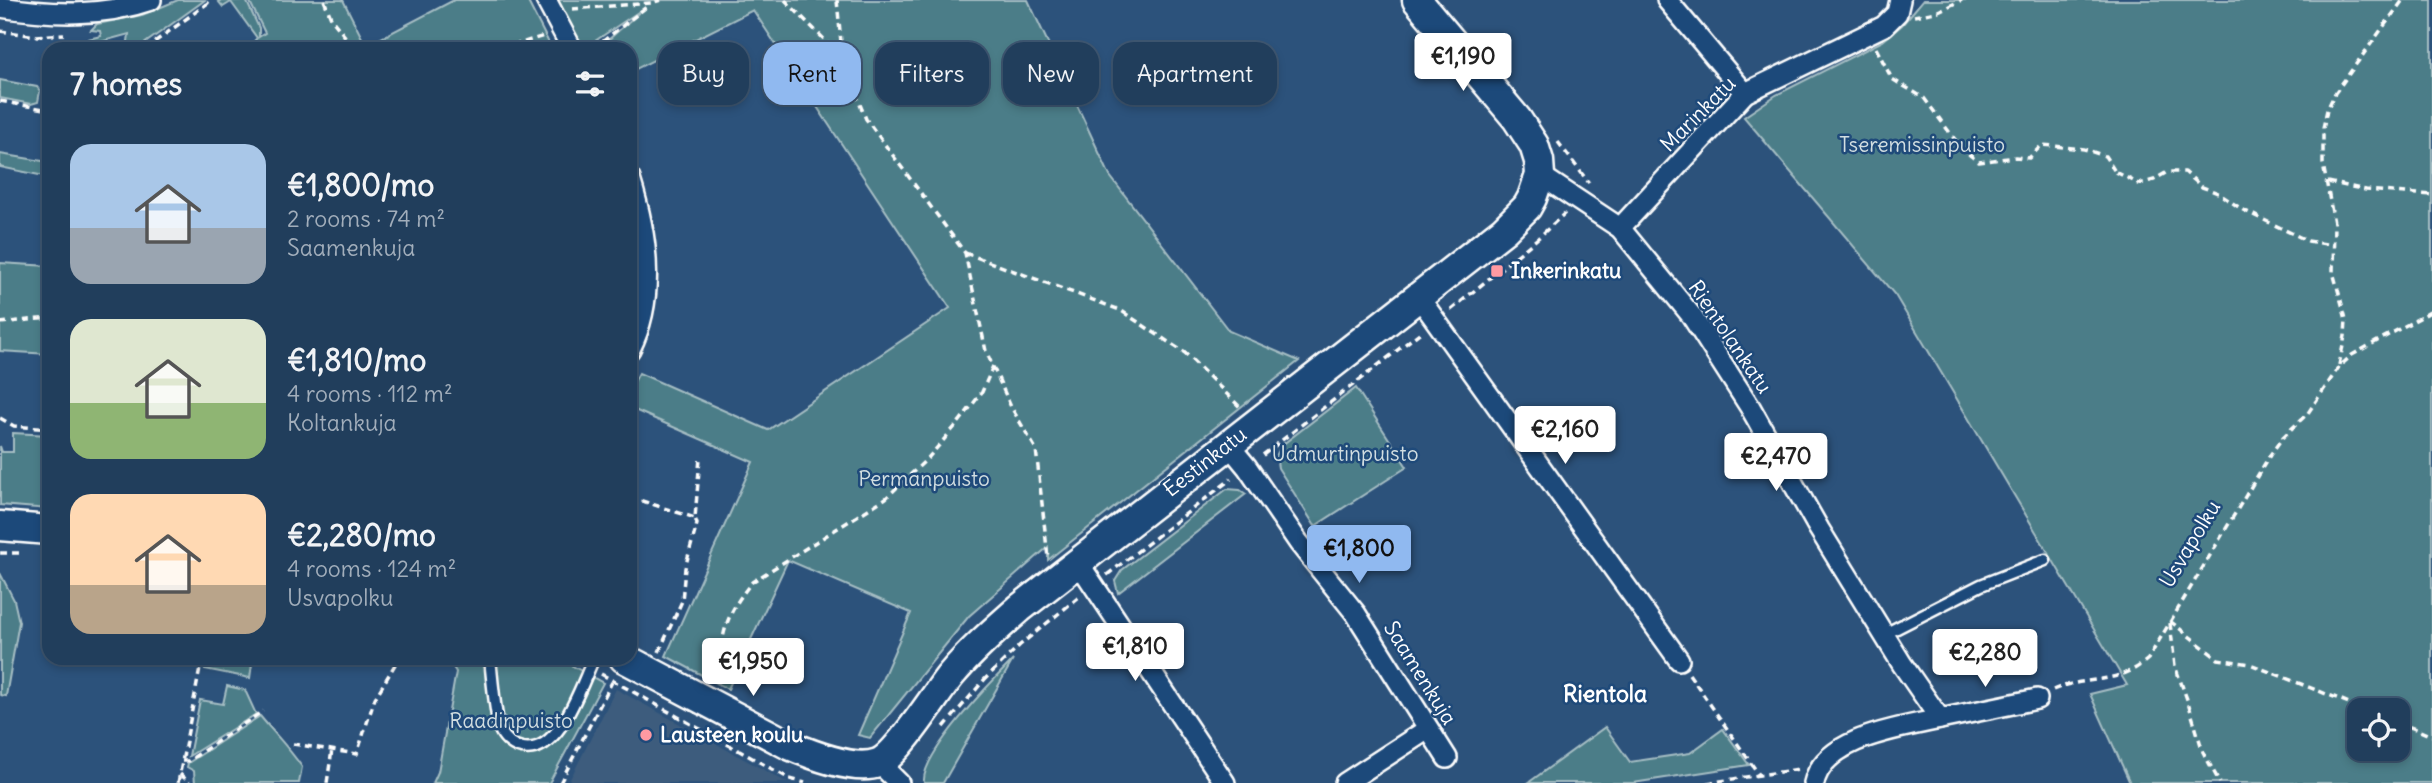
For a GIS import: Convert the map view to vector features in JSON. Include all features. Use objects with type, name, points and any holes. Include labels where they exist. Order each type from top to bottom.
[{"type":"street","points":[[0,6],[83,14],[119,9],[151,0]]},
{"type":"street","points":[[1418,0],[1522,126],[1534,145],[1540,175]]},
{"type":"street","points":[[1667,0],[1745,93]]},
{"type":"street","points":[[549,5],[567,40]]},
{"type":"street","name":"Marinkatu","points":[[1620,228],[1745,93],[1884,26],[1898,7]]},
{"type":"street","name":"Rientolankatu","points":[[1540,175],[1620,228],[1690,315],[1751,407],[1819,528],[1940,719]]},
{"type":"street","name":"Eestinkatu","points":[[879,763],[892,751],[973,651],[1020,608],[1504,230],[1532,198],[1540,175]]},
{"type":"street","points":[[637,203],[642,220],[647,273],[637,334]]},
{"type":"street","points":[[1418,296],[1679,660]]},
{"type":"street","name":"Saamenkuja","points":[[1228,444],[1299,543],[1356,614],[1447,758]]},
{"type":"street","points":[[0,526],[42,529]]},
{"type":"street","points":[[1078,562],[1225,783]]},
{"type":"street","points":[[618,670],[816,756],[853,764],[879,763],[899,783]]},
{"type":"street","points":[[1817,774],[1830,755],[1857,742],[1940,719],[2037,699]]},
{"type":"street","points":[[1345,783],[1428,729]]},
{"type":"lane","points":[[1885,634],[1981,584],[2045,560]]},
{"type":"lane","points":[[491,665],[501,733],[513,745],[534,749],[557,733],[591,665]]},
{"type":"path","points":[[155,42],[212,0]]},
{"type":"path","points":[[324,0],[332,20],[349,42]]},
{"type":"path","points":[[549,5],[651,3],[661,0]]},
{"type":"path","points":[[785,0],[827,42]]},
{"type":"path","points":[[837,0],[841,42]]},
{"type":"path","points":[[1898,7],[1909,16],[1922,15],[1962,0]]},
{"type":"path","points":[[2339,367],[2346,319],[2333,272],[2334,223],[2323,163],[2322,145],[2327,110],[2335,93],[2403,0]]},
{"type":"path","points":[[602,42],[651,3]]},
{"type":"path","points":[[0,31],[37,36],[72,32]]},
{"type":"path","points":[[1868,34],[1892,79],[1924,98],[1962,149],[1979,162],[2015,157],[2029,158],[2042,145],[2084,149],[2105,156],[2116,173],[2140,184],[2168,172],[2185,172],[2203,187],[2218,193],[2243,210],[2308,240],[2333,246]]},
{"type":"path","points":[[0,101],[42,109]]},
{"type":"path","points":[[860,105],[866,119],[965,253],[986,351],[1011,407],[1036,449],[1048,560]]},
{"type":"path","points":[[2328,182],[2366,190],[2432,195]]},
{"type":"path","points":[[1449,311],[1538,238],[1567,210]]},
{"type":"path","points":[[965,253],[1120,310],[1185,353],[1241,409]]},
{"type":"path","name":"Usvapolku","points":[[2037,699],[2063,686],[2119,677],[2130,673],[2148,659],[2270,455],[2308,413],[2339,367],[2366,346],[2432,311]]},
{"type":"path","points":[[0,323],[42,319]]},
{"type":"path","points":[[938,735],[985,679],[1020,645],[1424,329]]},
{"type":"path","points":[[718,690],[722,634],[737,601],[752,582],[886,498],[928,458],[960,421],[982,392],[993,366]]},
{"type":"path","points":[[0,418],[14,426],[42,428]]},
{"type":"path","points":[[657,657],[682,601],[685,568],[697,524],[695,518],[700,458]]},
{"type":"path","points":[[637,499],[695,518]]},
{"type":"path","points":[[2170,621],[2218,659],[2250,664],[2347,702]]},
{"type":"path","points":[[2170,621],[2175,666],[2203,752],[2220,783]]},
{"type":"path","points":[[1679,660],[1760,776]]},
{"type":"path","points":[[178,783],[201,665]]},
{"type":"path","points":[[293,744],[357,754],[375,698],[395,665]]},
{"type":"path","points":[[599,665],[618,670],[790,779],[805,783]]},
{"type":"path","points":[[560,783],[618,670]]},
{"type":"path","points":[[182,761],[188,761],[263,711]]},
{"type":"path","points":[[2410,727],[2432,736]]},
{"type":"path","points":[[327,783],[332,750]]},
{"type":"path","points":[[180,774],[190,783]]},
{"type":"path","points":[[1707,783],[1760,776],[1817,774]]},
{"type":"shaded area","name":"Lausteen koulu","points":[[616,689],[784,781],[789,783],[568,783]]},
{"type":"green space","points":[[178,0],[205,0],[147,42],[128,42],[129,34],[100,42],[88,42],[88,39],[101,36],[100,31],[91,30],[97,24],[142,15]]},
{"type":"green space","points":[[246,0],[259,28],[259,37],[265,33],[249,0],[343,0],[364,42],[253,42],[257,38],[231,2],[223,7],[218,1]]},
{"type":"green space","points":[[454,0],[527,0],[548,42],[374,42]]},
{"type":"green space","name":"Permanpuisto","points":[[558,0],[1028,0],[1048,42],[1003,42],[1003,105],[1077,105],[1110,176],[1229,331],[1299,361],[1048,560],[1048,547],[969,616],[870,738],[858,735],[911,613],[788,560],[728,689],[666,656],[753,462],[637,411],[639,373],[768,430],[950,308],[816,105],[861,105],[861,42],[774,42],[753,10],[690,42],[658,42],[658,58],[637,68],[637,42],[606,42],[644,8],[593,42],[576,42]]},
{"type":"green space","name":"Tseremissinpuisto","points":[[1923,0],[2432,0],[2432,783],[2130,783],[2090,694],[2127,685],[1895,295],[1744,117],[1776,95],[1883,41],[1902,25]]},
{"type":"green space","points":[[0,80],[37,87],[40,91],[38,102],[31,104],[0,98]]},
{"type":"green space","points":[[0,154],[42,161],[42,176],[0,167]]},
{"type":"green space","points":[[0,263],[42,266],[42,354],[0,351]]},
{"type":"green space","name":"Udmurtinpuisto","points":[[1356,388],[1407,467],[1315,526],[1278,468],[1276,456],[1282,445]]},
{"type":"green space","points":[[13,433],[42,435],[42,508],[0,505],[0,446],[2,452],[13,452]]},
{"type":"green space","name":"Udmurtinpuisto","points":[[1227,489],[1240,490],[1246,494],[1118,593],[1115,581],[1122,570]]},
{"type":"green space","points":[[0,573],[14,600],[19,622],[6,696],[0,695]]},
{"type":"green space","points":[[1013,660],[943,783],[924,783],[933,755],[945,737]]},
{"type":"green space","points":[[206,665],[252,665],[250,678],[205,669]]},
{"type":"green space","name":"Raadinpuisto","points":[[452,665],[571,665],[603,683],[549,783],[433,783],[438,772],[456,672]]},
{"type":"green space","points":[[227,686],[245,690],[256,714],[189,756],[200,700],[223,704]]},
{"type":"green space","points":[[260,716],[302,767],[299,783],[195,783],[194,771],[187,767],[188,763]]},
{"type":"green space","points":[[1605,727],[1630,762],[1690,753],[1723,729],[1749,765],[1633,783],[1528,783]]},
{"type":"place","name":"Inkerinkatu","points":[[1497,271]]},
{"type":"place","name":"Lausteen koulu","points":[[646,735]]},
{"type":"district","name":"Rientola","points":[[1605,694]]}]
